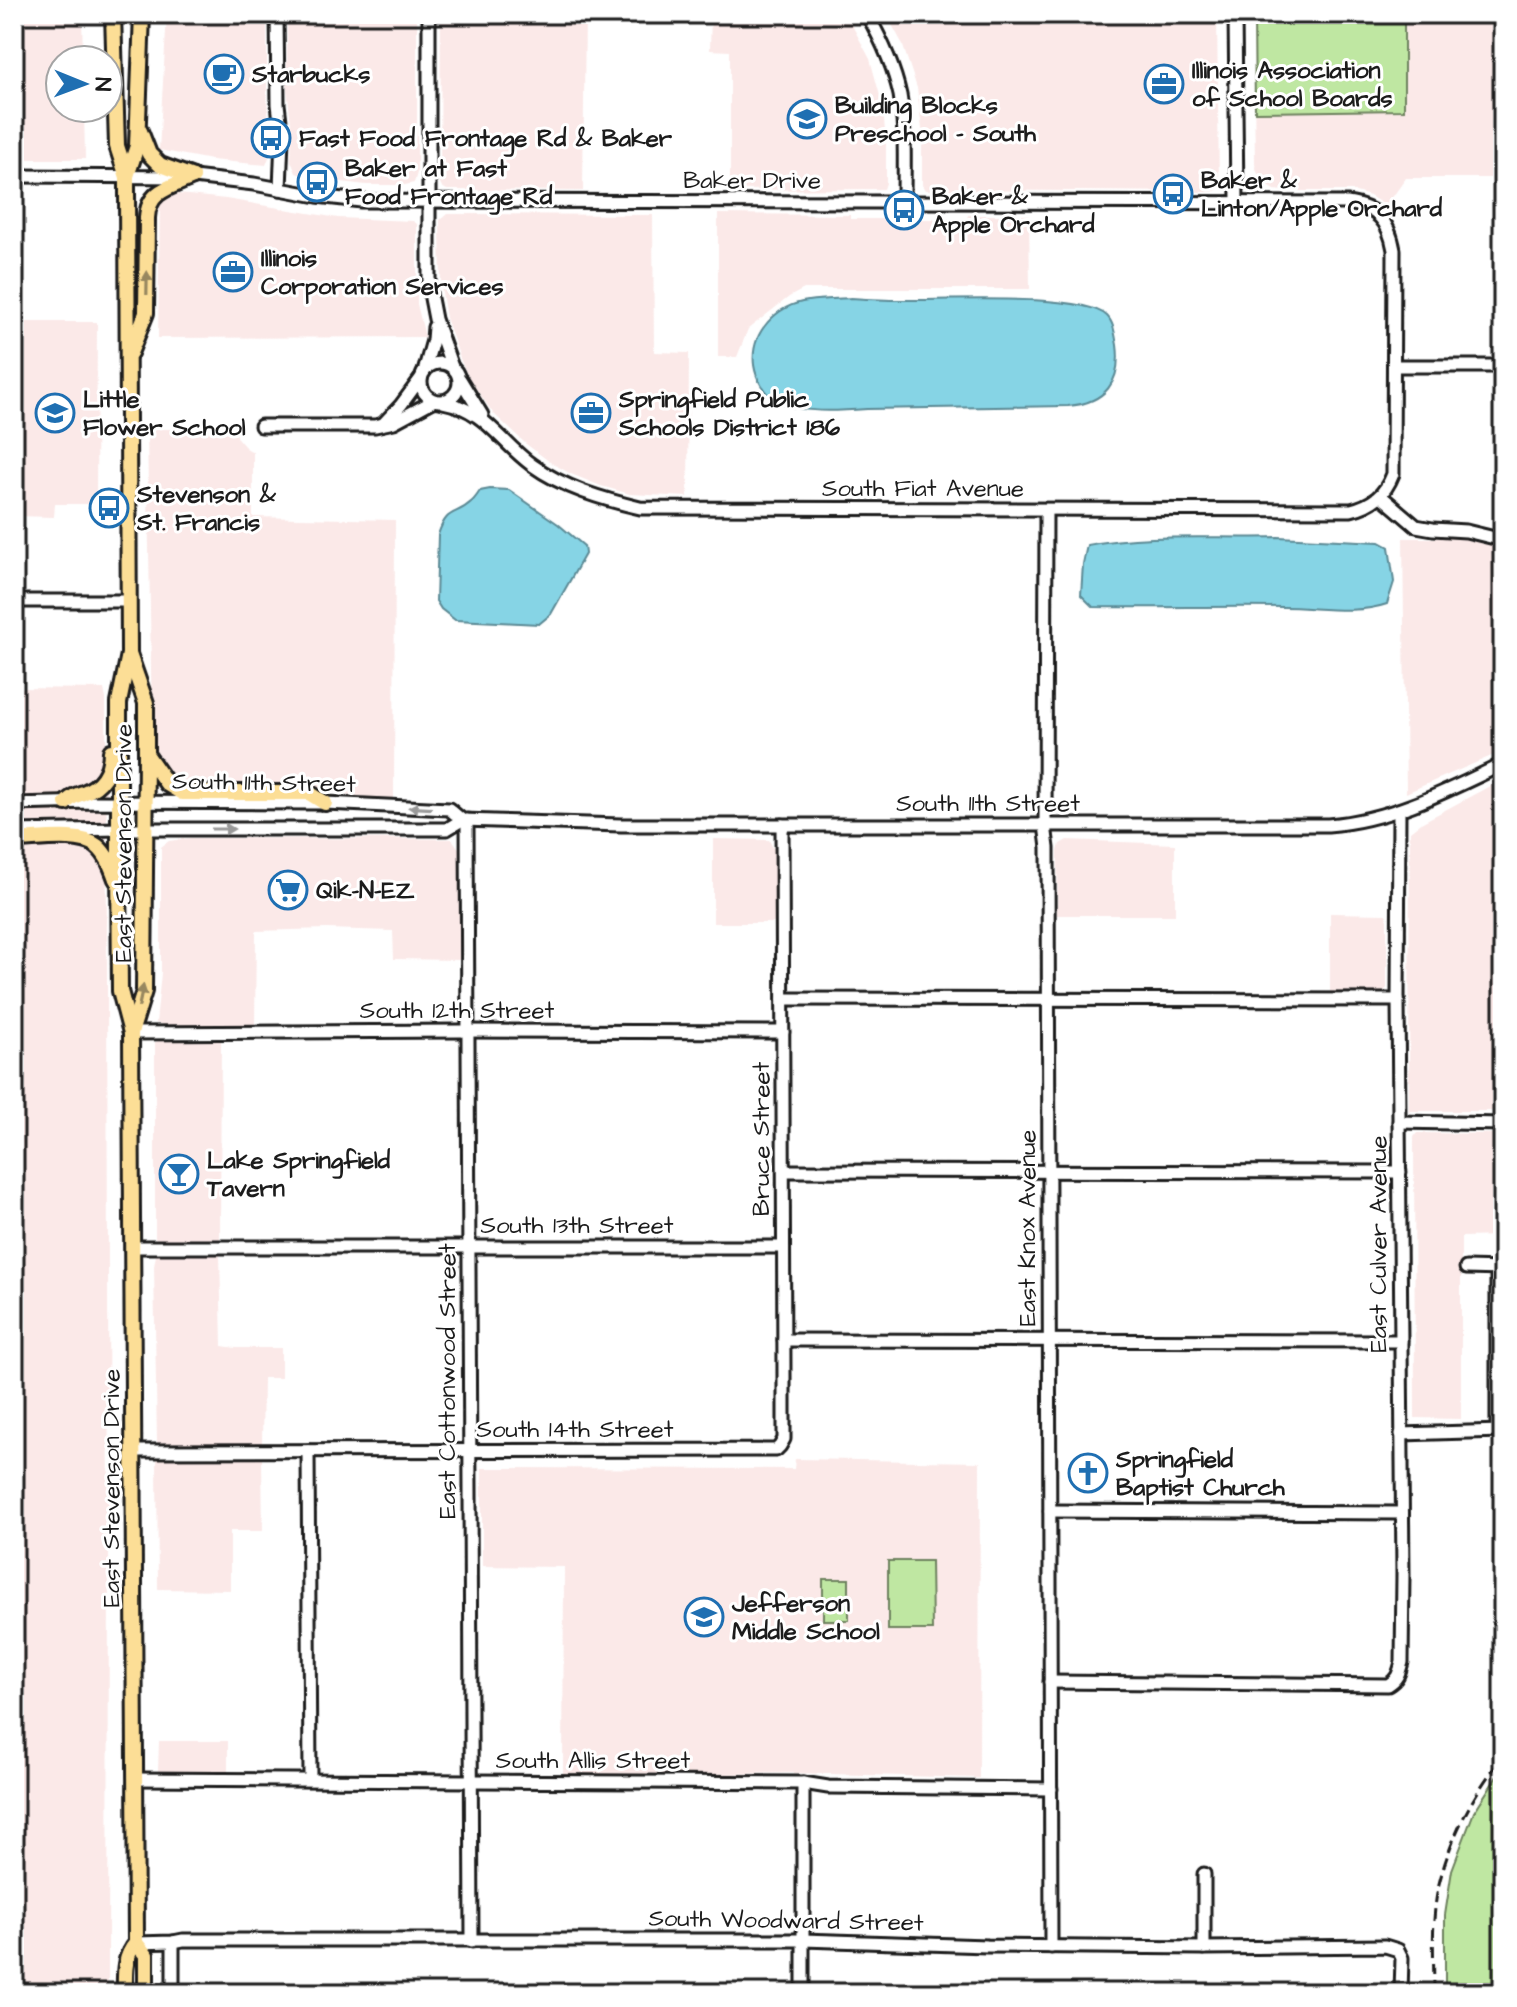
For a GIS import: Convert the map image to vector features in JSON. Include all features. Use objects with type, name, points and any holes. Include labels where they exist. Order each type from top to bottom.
[{"type":"main road","name":"East Stevenson Drive","points":[[113,14],[117,146],[127,177],[129,654],[119,703],[120,991],[131,1033],[136,1943],[146,1955],[146,1993]]},
{"type":"main road","name":"East Stevenson Drive","points":[[127,177],[137,146],[142,14]]},
{"type":"main road","points":[[151,14],[147,76],[137,115],[146,148],[157,162],[193,177]]},
{"type":"main road","points":[[128,357],[146,313],[149,203],[161,191],[193,177]]},
{"type":"main road","name":"East Stevenson Drive","points":[[129,654],[146,703],[144,991],[131,1033]]},
{"type":"main road","points":[[66,803],[71,797],[95,787],[108,772],[111,761],[110,692],[125,672]]},
{"type":"main road","points":[[146,754],[167,784],[182,793],[309,793],[325,803]]},
{"type":"main road","points":[[14,840],[86,840],[105,854],[119,887]]},
{"type":"main road","name":"East Stevenson Drive","points":[[125,1993],[125,1963],[128,1952],[136,1943]]},
{"type":"street","points":[[277,14],[282,151],[280,189]]},
{"type":"street","points":[[429,14],[429,288],[435,319],[433,340],[422,375],[422,390],[438,401]]},
{"type":"street","points":[[867,14],[892,68],[899,94],[904,129],[904,202]]},
{"type":"street","points":[[1235,14],[1237,202]]},
{"type":"street","name":"Baker Drive","points":[[14,176],[193,177],[350,200],[428,202],[1347,203],[1363,206],[1377,215],[1391,232],[1394,250],[1395,366]]},
{"type":"street","name":"South Fiat Avenue","points":[[435,319],[455,372],[486,423]]},
{"type":"street","points":[[261,426],[367,427],[394,422],[454,396],[458,390],[455,372],[440,363],[434,364],[383,424]]},
{"type":"street","points":[[1503,366],[1395,366],[1394,465],[1390,483],[1381,496],[1416,526],[1466,531],[1503,540]]},
{"type":"street","name":"South Fiat Avenue","points":[[438,401],[465,407],[531,465],[559,481],[589,494],[640,508],[1351,510],[1372,503],[1381,496]]},
{"type":"street","name":"East Knox Avenue","points":[[1046,510],[1051,1947]]},
{"type":"street","points":[[14,601],[129,601]]},
{"type":"street","name":"South 11th Street","points":[[14,831],[447,829],[464,820],[621,825],[1328,825],[1362,821],[1399,811],[1503,764]]},
{"type":"street","name":"South 11th Street","points":[[14,804],[325,803],[449,809],[464,820]]},
{"type":"street","name":"East Culver Avenue","points":[[1050,1682],[1388,1685],[1399,1675],[1402,1662],[1402,1513],[1399,811]]},
{"type":"street","name":"East Cottonwood Street","points":[[464,820],[468,1032],[472,1941]]},
{"type":"street","name":"Bruce Street","points":[[776,1450],[784,1439],[782,825]]},
{"type":"street","points":[[783,999],[1398,1000]]},
{"type":"street","name":"South 12th Street","points":[[131,1033],[783,1032]]},
{"type":"street","points":[[1399,1122],[1503,1124]]},
{"type":"street","points":[[784,1171],[1400,1172]]},
{"type":"street","name":"South 13th Street","points":[[132,1247],[783,1247]]},
{"type":"street","points":[[1401,1434],[1500,1431],[1500,1269],[1466,1268]]},
{"type":"street","points":[[784,1340],[1401,1341]]},
{"type":"street","name":"South 14th Street","points":[[133,1451],[776,1450]]},
{"type":"street","points":[[308,1451],[310,1779]]},
{"type":"street","points":[[1050,1511],[1402,1513]]},
{"type":"street","name":"South Allis Street","points":[[135,1779],[803,1783],[828,1787],[1051,1789]]},
{"type":"street","points":[[803,1783],[803,1993]]},
{"type":"street","points":[[1204,1874],[1204,1948]]},
{"type":"street","name":"South Woodward Street","points":[[136,1943],[183,1940],[803,1940],[1051,1947],[1385,1946],[1398,1950],[1402,1958],[1401,1993]]},
{"type":"street","points":[[173,1942],[173,1993]]},
{"type":"shaded area","points":[[14,14],[82,14],[83,44],[44,44],[44,124],[84,124],[85,159],[14,159]]},
{"type":"shaded area","points":[[167,14],[267,14],[267,102],[271,152],[266,165],[211,160],[159,150]]},
{"type":"shaded area","points":[[287,14],[417,14],[417,173],[414,183],[366,185],[309,178],[296,173],[291,161]]},
{"type":"shaded area","points":[[441,14],[585,14],[583,191],[447,190],[442,187]]},
{"type":"shaded area","name":"Building Blocks Preschool - South","points":[[711,14],[846,14],[870,59],[883,107],[886,144],[884,189],[730,190],[730,51],[710,50]]},
{"type":"shaded area","points":[[886,14],[1217,14],[1219,188],[1207,192],[925,190],[922,185],[922,129],[917,88],[902,43]]},
{"type":"shaded area","points":[[1253,14],[1503,14],[1503,178],[1406,178],[1386,206],[1370,196],[1352,191],[1284,191],[1267,186],[1255,164]]},
{"type":"shaded area","points":[[179,194],[338,218],[413,221],[417,224],[417,304],[425,337],[158,338],[160,203],[168,196]]},
{"type":"shaded area","points":[[447,214],[653,215],[654,352],[689,353],[688,497],[630,494],[571,474],[526,444],[493,413],[470,380],[446,318],[441,286],[440,220]]},
{"type":"shaded area","points":[[718,214],[850,215],[850,219],[967,219],[968,215],[1029,215],[1030,289],[804,289],[748,329],[737,357],[718,357]]},
{"type":"shaded area","name":"Little Flower School","points":[[14,322],[97,322],[96,504],[55,504],[54,517],[14,516]]},
{"type":"shaded area","points":[[147,429],[235,429],[238,439],[253,452],[253,517],[395,520],[394,801],[310,789],[185,790],[173,783],[158,761],[152,729]]},
{"type":"shaded area","points":[[1403,538],[1463,538],[1503,548],[1503,751],[1406,793]]},
{"type":"shaded area","points":[[14,688],[104,689],[106,699],[108,1993],[14,1993]]},
{"type":"shaded area","points":[[1503,779],[1503,1111],[1409,1111],[1410,831]]},
{"type":"shaded area","points":[[190,838],[452,839],[460,850],[461,960],[394,959],[393,931],[256,931],[255,1027],[178,1028],[156,1023],[161,973],[161,847],[169,841]]},
{"type":"shaded area","points":[[713,839],[769,840],[776,848],[778,923],[713,923]]},
{"type":"shaded area","points":[[1067,840],[1175,844],[1175,915],[1057,915],[1058,851],[1060,844]]},
{"type":"shaded area","points":[[1330,913],[1387,914],[1387,988],[1383,993],[1330,992]]},
{"type":"shaded area","points":[[171,1038],[221,1039],[220,1240],[161,1241],[155,1238],[155,1042]]},
{"type":"shaded area","points":[[1417,1133],[1503,1134],[1503,1236],[1461,1237],[1461,1419],[1415,1418],[1414,1137]]},
{"type":"shaded area","points":[[220,1253],[222,1346],[281,1348],[281,1378],[263,1378],[262,1445],[157,1443],[154,1266],[156,1255]]},
{"type":"shaded area","points":[[157,1459],[262,1459],[263,1531],[230,1531],[230,1590],[158,1589]]},
{"type":"shaded area","points":[[795,1459],[980,1462],[979,1778],[792,1773],[563,1776],[564,1567],[482,1566],[482,1468],[794,1469]]},
{"type":"shaded area","points":[[159,1741],[228,1741],[228,1774],[158,1771]]},
{"type":"green space","points":[[1254,14],[1404,14],[1404,110],[1255,112]]},
{"type":"green space","points":[[888,1561],[931,1561],[932,1630],[888,1630]]},
{"type":"green space","points":[[823,1579],[849,1579],[849,1620],[823,1620]]},
{"type":"green space","points":[[1503,1767],[1503,1993],[1445,1993],[1445,1915],[1452,1870],[1474,1812]]},
{"type":"water","points":[[851,298],[1041,301],[1092,308],[1107,316],[1113,326],[1117,370],[1101,395],[1068,406],[820,411],[796,408],[772,398],[761,385],[754,365],[756,342],[768,322],[776,314],[797,304]]},
{"type":"water","points":[[509,490],[584,546],[585,554],[551,614],[539,624],[455,620],[436,601],[441,526],[448,516],[474,500],[480,491]]},
{"type":"water","points":[[1278,537],[1380,542],[1389,547],[1394,582],[1387,604],[1349,610],[1093,607],[1081,595],[1087,545],[1158,538]]},
{"type":"railway","points":[[1434,1993],[1434,1914],[1443,1870],[1472,1802],[1503,1757]]},
{"type":"place","name":"Starbucks","points":[[224,74]]},
{"type":"place","name":"Illinois Association of School Boards","points":[[1164,84]]},
{"type":"place","name":"Building Blocks Preschool - South","points":[[807,119]]},
{"type":"place","name":"Fast Food Frontage Rd & Baker","points":[[271,138]]},
{"type":"place","name":"Baker at Fast Food Frontage Rd","points":[[317,182]]},
{"type":"place","name":"Baker & Linton/Apple Orchard","points":[[1173,194]]},
{"type":"place","name":"Baker & Apple Orchard","points":[[904,210]]},
{"type":"place","name":"Illinois Corporation Services","points":[[233,272]]},
{"type":"place","name":"Little Flower School","points":[[55,413]]},
{"type":"place","name":"Springfield Public Schools District 186","points":[[591,413]]},
{"type":"place","name":"Stevenson & St. Francis","points":[[109,508]]},
{"type":"place","name":"Qik-N-EZ","points":[[288,890]]},
{"type":"place","name":"Lake Springfield Tavern","points":[[179,1174]]},
{"type":"place","name":"Springfield Baptist Church","points":[[1088,1473]]},
{"type":"place","name":"Jefferson Middle School","points":[[704,1617]]}]
